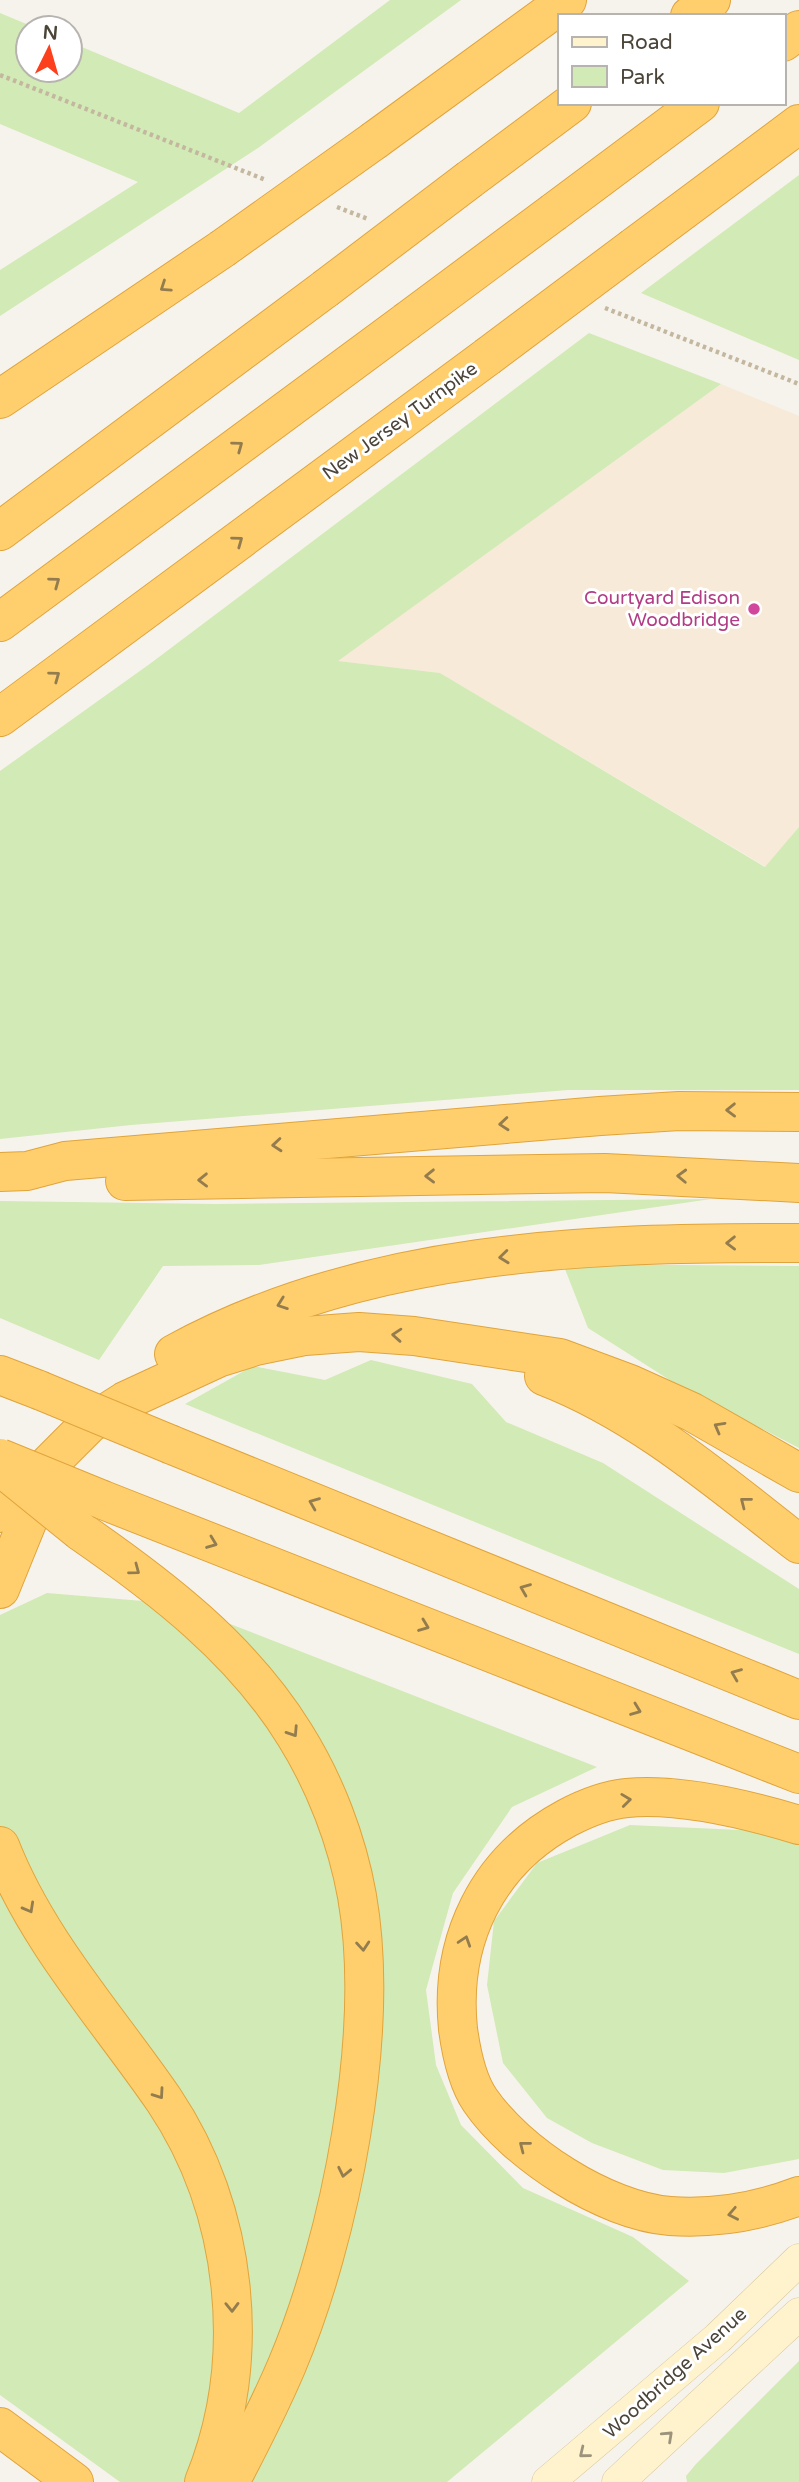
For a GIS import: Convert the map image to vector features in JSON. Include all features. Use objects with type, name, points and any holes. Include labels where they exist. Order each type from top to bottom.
[{"type":"highway","points":[[0,399],[222,249],[566,0]]},
{"type":"highway","points":[[693,14],[711,0]]},
{"type":"highway","points":[[0,531],[569,105]]},
{"type":"highway","points":[[0,622],[697,105]]},
{"type":"highway","name":"New Jersey Turnpike","points":[[0,717],[799,124]]},
{"type":"highway","points":[[0,503],[325,289]]},
{"type":"highway","points":[[14,1172],[65,1161],[600,1116],[679,1111],[799,1112]]},
{"type":"highway","points":[[14,1172],[63,1183],[606,1173],[799,1183]]},
{"type":"highway","points":[[125,1401],[154,1364],[213,1332],[281,1303],[349,1283],[420,1269],[569,1250],[799,1242]]},
{"type":"highway","points":[[0,1513],[89,1424],[125,1401],[218,1358],[256,1346],[305,1336],[359,1332],[414,1336],[560,1358],[630,1384],[692,1412],[799,1473]]},
{"type":"highway","points":[[464,1345],[552,1379],[617,1410],[685,1456],[799,1544]]},
{"type":"highway","points":[[0,1375],[799,1700]]},
{"type":"highway","points":[[0,1589],[34,1500],[61,1450]]},
{"type":"highway","points":[[0,1458],[799,1774]]},
{"type":"highway","points":[[0,1466],[80,1531],[179,1604],[222,1642],[262,1688],[295,1734],[321,1783],[342,1837],[357,1895],[364,1952],[363,2012],[346,2160],[332,2226],[311,2299],[288,2364],[230,2482]]},
{"type":"highway","points":[[799,1825],[670,1799],[626,1798],[582,1811],[542,1832],[508,1861],[477,1907],[462,1950],[455,2002],[460,2049],[479,2098],[515,2139],[560,2173],[614,2202],[667,2216],[724,2216],[774,2205],[799,2196]]},
{"type":"highway","points":[[0,1846],[12,1876],[43,1933],[165,2102],[192,2149],[212,2197],[224,2243],[232,2294],[233,2346],[225,2404],[212,2463],[204,2482]]},
{"type":"highway","points":[[0,2427],[74,2482]]},
{"type":"main road","name":"Woodbridge Avenue","points":[[548,2482],[718,2338],[799,2260]]},
{"type":"main road","name":"Woodbridge Avenue","points":[[618,2482],[799,2314]]},
{"type":"shaded area","points":[[721,384],[799,416],[799,827],[766,867],[440,673],[337,661]]},
{"type":"green space","points":[[390,0],[461,0],[258,148],[0,316],[0,270],[138,182],[0,124],[0,13],[14,19],[14,84],[84,84],[84,48],[239,113]]},
{"type":"green space","points":[[799,175],[799,360],[641,293]]},
{"type":"green space","points":[[589,333],[721,384],[338,661],[440,673],[765,867],[799,827],[799,1090],[568,1090],[131,1125],[0,1139],[0,771],[151,663]]},
{"type":"green space","points":[[711,1199],[259,1265],[163,1266],[99,1360],[0,1318],[0,1201],[216,1204]]},
{"type":"green space","points":[[563,1264],[799,1266],[799,1448],[676,1384],[588,1328]]},
{"type":"green space","points":[[371,1360],[472,1384],[506,1422],[603,1463],[799,1589],[799,1654],[185,1404],[253,1366],[325,1380]]},
{"type":"green space","points":[[47,1593],[179,1604],[597,1767],[512,1807],[453,1893],[426,1990],[436,2065],[461,2125],[523,2188],[633,2237],[689,2281],[447,2482],[120,2482],[0,2395],[0,1615]]},
{"type":"green space","points":[[630,1825],[762,1831],[799,1845],[799,2159],[724,2173],[663,2170],[592,2143],[547,2118],[503,2063],[487,1985],[494,1921],[537,1863]]},
{"type":"green space","points":[[799,2361],[799,2482],[687,2482],[686,2476],[696,2464]]},
{"type":"place","name":"Courtyard Edison Woodbridge","points":[[754,609]]}]
